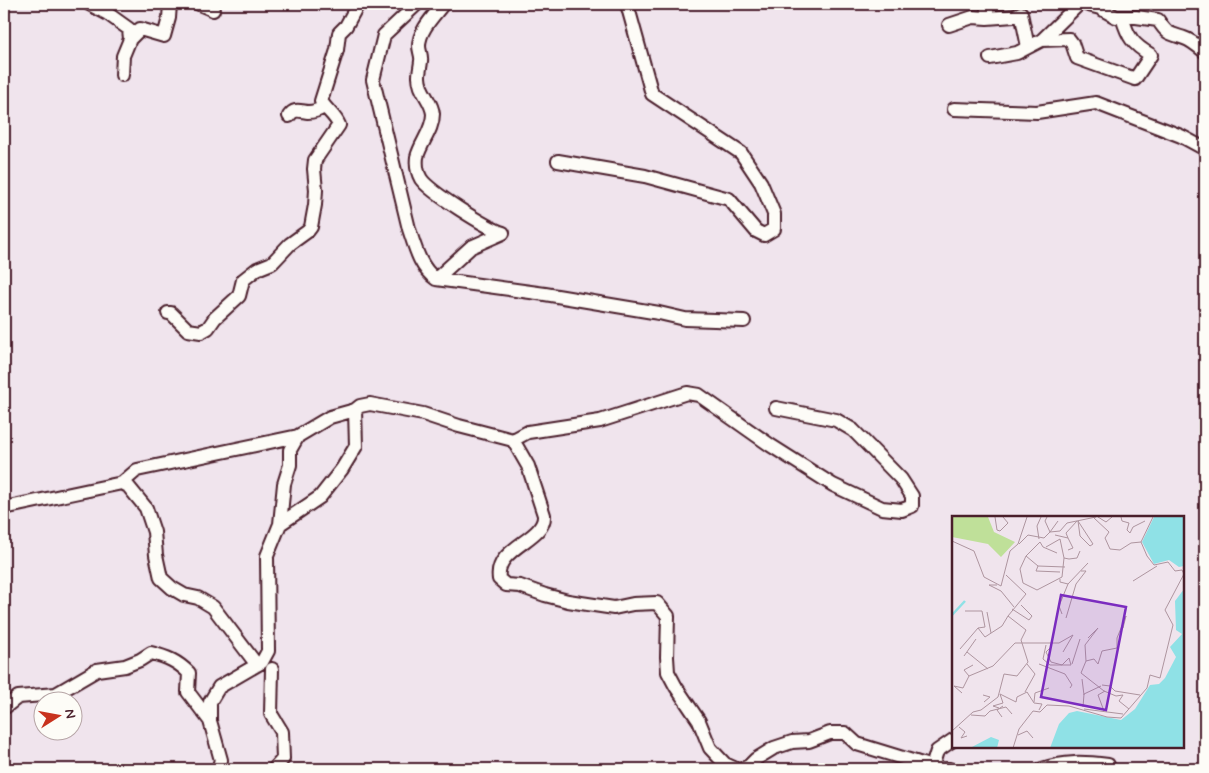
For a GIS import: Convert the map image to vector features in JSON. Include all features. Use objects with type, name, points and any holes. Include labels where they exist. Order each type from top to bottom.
[{"type":"street","points":[[89,4],[108,14],[129,29],[130,39]]},
{"type":"street","points":[[122,75],[123,56],[130,39],[140,29],[164,36],[169,18],[170,4]]},
{"type":"street","points":[[199,4],[213,10]]},
{"type":"street","points":[[168,313],[175,316],[188,330],[201,332],[208,328],[239,296],[243,280],[257,269],[272,263],[296,239],[308,232],[311,227],[316,190],[315,160],[339,125],[337,118],[324,107],[321,101],[337,50],[339,33],[350,20],[358,4]]},
{"type":"street","points":[[417,4],[384,35],[373,80],[415,250],[427,273],[436,279],[545,294],[685,319],[744,321]]},
{"type":"street","points":[[436,279],[471,247],[503,233],[482,224],[434,190],[422,180],[416,170],[417,156],[430,128],[433,115],[431,103],[422,88],[418,76],[422,59],[418,48],[420,35],[443,4]]},
{"type":"street","points":[[558,161],[645,176],[729,199],[756,232],[764,235],[774,229],[774,214],[761,183],[741,153],[652,94],[627,4]]},
{"type":"street","points":[[987,4],[987,18]]},
{"type":"street","points":[[990,58],[1017,52],[1042,40],[1079,4]]},
{"type":"street","points":[[1085,4],[1100,8],[1116,17],[1158,20],[1165,30],[1176,37],[1185,38],[1205,52]]},
{"type":"street","points":[[949,25],[973,17],[1014,16],[1021,13],[1028,47]]},
{"type":"street","points":[[1042,40],[1068,39],[1072,43],[1077,58],[1135,80],[1151,55],[1138,48],[1128,36],[1122,17]]},
{"type":"street","points":[[954,109],[1037,112],[1096,103],[1181,136],[1205,149]]},
{"type":"street","points":[[289,116],[292,112],[299,110],[317,111],[324,107]]},
{"type":"street","points":[[4,508],[122,483],[137,470],[298,436],[330,417],[370,404],[423,414],[459,426],[513,440],[528,432],[600,421],[687,393],[699,395],[770,445],[833,485],[882,508],[902,510],[912,506],[912,496],[901,479],[853,430],[836,420],[776,408]]},
{"type":"street","points":[[280,524],[320,497],[342,469],[356,446],[355,410]]},
{"type":"street","points":[[218,769],[220,760],[210,721],[210,702],[219,687],[262,662],[268,651],[268,556],[280,524],[284,484],[290,465],[290,450],[298,436]]},
{"type":"street","points":[[513,440],[528,466],[545,522],[505,558],[498,572],[499,580],[506,585],[520,586],[568,601],[614,608],[633,604],[657,603],[668,616],[668,672],[699,721],[710,748],[725,764],[736,769]]},
{"type":"street","points":[[122,483],[128,486],[146,508],[154,532],[161,578],[172,588],[184,595],[198,598],[213,607],[257,664]]},
{"type":"street","points":[[4,708],[18,697],[56,694],[97,670],[125,666],[151,653],[168,657],[181,665],[189,673],[188,692],[210,721]]},
{"type":"street","points":[[272,669],[271,714],[282,732],[283,760],[274,769]]},
{"type":"street","points":[[742,769],[774,748],[792,742],[809,741],[830,733],[845,733],[857,744],[932,766],[949,769]]},
{"type":"street","points":[[932,766],[937,751],[952,741]]},
{"type":"street","points":[[1042,769],[1055,765],[1083,762],[1108,765],[1109,769]]}]
